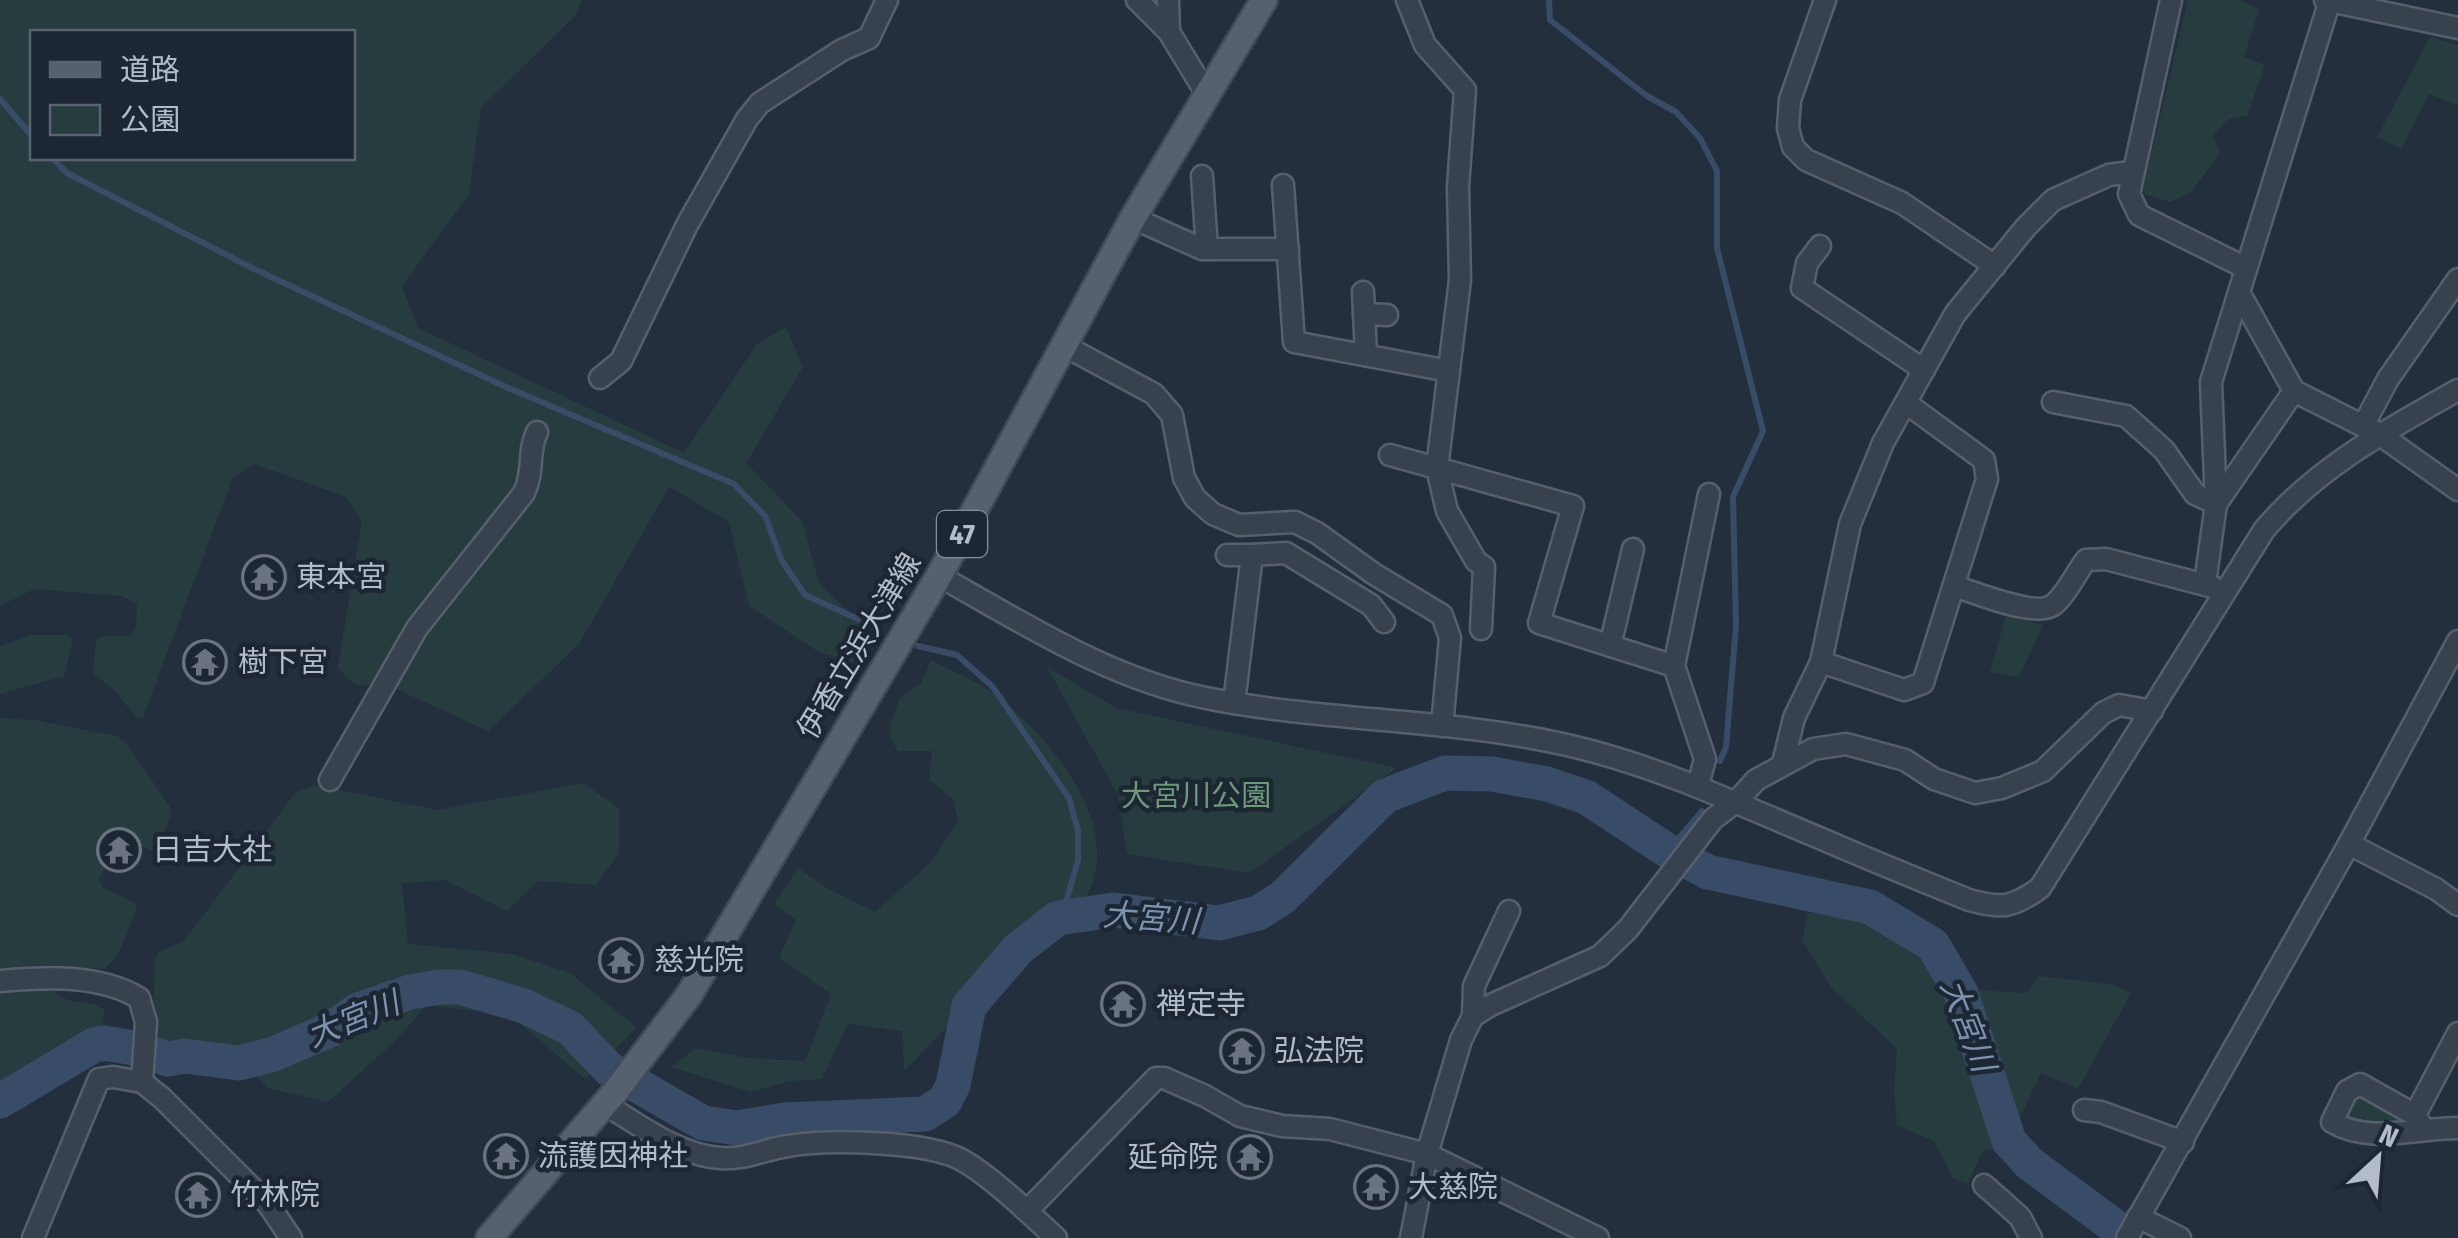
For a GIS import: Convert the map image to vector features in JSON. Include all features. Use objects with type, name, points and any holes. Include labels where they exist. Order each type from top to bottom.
[{"type":"main road","name":"伊香立浜大津線","points":[[489,1238],[610,1098],[689,995],[939,576],[1133,218],[1264,0]]},
{"type":"street","points":[[600,378],[621,360],[686,226],[746,118],[760,103],[842,50],[869,38],[887,0]]},
{"type":"street","points":[[1138,0],[1168,32],[1206,93]]},
{"type":"street","points":[[1168,0],[1168,32]]},
{"type":"street","points":[[1407,0],[1425,45],[1465,90],[1458,187],[1460,280],[1438,468],[1448,510],[1476,561],[1484,567],[1481,629]]},
{"type":"street","points":[[1825,0],[1790,100],[1788,128],[1793,146],[1806,160],[1902,203],[1995,266]]},
{"type":"street","points":[[2171,0],[2128,194],[2138,214],[2246,268]]},
{"type":"street","points":[[2214,588],[2216,504],[2211,382],[2328,0],[2458,28]]},
{"type":"street","points":[[1783,763],[1794,718],[1821,662],[1850,524],[1884,443],[1955,314],[2026,226],[2053,200],[2109,175],[2131,172]]},
{"type":"street","points":[[1202,176],[1207,249]]},
{"type":"street","points":[[1284,185],[1294,342],[1449,372]]},
{"type":"street","points":[[1133,218],[1207,249],[1288,249]]},
{"type":"street","points":[[1820,246],[1808,262],[1802,288],[1924,370]]},
{"type":"street","points":[[2371,430],[2388,379],[2458,279]]},
{"type":"street","points":[[1363,292],[1366,355]]},
{"type":"street","points":[[2240,294],[2294,391],[2371,430],[2458,490]]},
{"type":"street","points":[[1364,314],[1388,316]]},
{"type":"street","points":[[1065,346],[1154,394],[1172,415],[1184,478],[1195,498],[1212,514],[1239,524],[1295,522],[1442,615],[1450,638],[1442,726]]},
{"type":"street","points":[[939,576],[1062,645],[1129,676],[1203,698],[1280,711],[1508,732],[1571,746],[1698,785],[1969,900],[1996,907],[2018,903],[2040,888],[2152,710],[2214,588],[2290,500],[2371,430],[2458,390]]},
{"type":"street","points":[[2216,504],[2294,391]]},
{"type":"street","points":[[2054,402],[2126,416],[2164,450],[2195,494],[2216,504]]},
{"type":"street","points":[[1821,662],[1904,690],[1923,683],[1987,479],[1984,460],[1906,403]]},
{"type":"street","points":[[330,780],[417,628],[524,493],[533,474],[531,444],[538,432]]},
{"type":"street","points":[[1390,455],[1573,506],[1539,623],[1674,666]]},
{"type":"street","points":[[1698,785],[1705,759],[1674,666],[1709,494]]},
{"type":"street","points":[[1610,646],[1634,549]]},
{"type":"street","points":[[1227,554],[1286,553],[1370,605],[1384,622]]},
{"type":"street","points":[[1234,703],[1252,555]]},
{"type":"street","points":[[1954,586],[2024,608],[2043,609],[2054,604],[2086,560],[2106,559],[2214,588]]},
{"type":"street","points":[[2127,1238],[2350,844],[2458,641]]},
{"type":"street","points":[[1473,1016],[1600,956],[1628,928],[1713,820],[1756,780],[1813,749],[1846,744],[1882,752],[1905,760],[1952,788],[1976,793],[2002,788],[2043,770],[2103,713],[2119,705],[2152,710]]},
{"type":"street","points":[[2350,844],[2436,888],[2458,905]]},
{"type":"street","points":[[1411,1238],[1427,1154],[1461,1040],[1473,1016],[1474,986],[1509,911]]},
{"type":"street","points":[[0,982],[48,977],[122,988],[139,998],[146,1022],[142,1074],[268,1204],[291,1238]]},
{"type":"street","points":[[2458,1034],[2419,1122],[2458,1128]]},
{"type":"street","points":[[33,1238],[100,1078],[142,1074]]},
{"type":"street","points":[[1027,1211],[1156,1078],[1178,1084],[1240,1116],[1282,1126],[1330,1128],[1427,1154],[1598,1238]]},
{"type":"street","points":[[610,1098],[660,1136],[718,1158],[747,1158],[783,1146],[810,1143],[922,1146],[962,1160],[1056,1238]]},
{"type":"street","points":[[2084,1110],[2102,1112],[2183,1142]]},
{"type":"street","points":[[1984,1185],[2020,1217],[2031,1238]]},
{"type":"street","points":[[2138,1217],[2180,1238]]},
{"type":"green space","points":[[0,0],[582,0],[576,15],[481,108],[469,194],[402,286],[418,328],[684,453],[757,344],[786,327],[803,367],[746,463],[802,521],[819,583],[870,633],[854,663],[817,651],[749,606],[729,522],[669,487],[579,644],[488,731],[381,682],[361,685],[342,673],[338,667],[362,521],[346,497],[255,464],[233,477],[143,717],[137,718],[115,691],[93,673],[96,640],[101,636],[129,636],[136,628],[137,604],[122,596],[34,589],[0,606]]},
{"type":"green space","points":[[2188,0],[2240,0],[2259,9],[2244,57],[2265,65],[2247,116],[2228,119],[2213,136],[2220,153],[2191,192],[2170,202],[2142,193]]},
{"type":"green space","points":[[2430,37],[2458,45],[2458,105],[2429,94],[2401,149],[2377,137]]},
{"type":"green space","points":[[2006,616],[2043,625],[2019,677],[1990,672]]},
{"type":"green space","points":[[31,635],[67,635],[73,639],[64,676],[0,694],[0,646]]},
{"type":"green space","points":[[931,660],[971,680],[1011,707],[1047,744],[1078,788],[1095,835],[1097,858],[1084,902],[1055,909],[1013,941],[947,1027],[904,1071],[902,1031],[848,1024],[822,1079],[790,1081],[751,1092],[671,1067],[696,1048],[748,1058],[805,1061],[831,994],[779,958],[796,920],[774,904],[798,868],[830,890],[875,912],[932,861],[958,820],[953,799],[929,780],[932,751],[898,751],[891,739],[890,725],[900,698],[922,682]]},
{"type":"green space","name":"大宮川公園","points":[[1047,667],[1116,708],[1397,768],[1249,873],[1127,854],[1118,795]]},
{"type":"green space","points":[[0,718],[35,720],[117,736],[126,743],[170,807],[171,815],[158,847],[151,850],[123,839],[115,843],[99,880],[102,887],[137,907],[120,949],[104,969],[45,965],[0,970]]},
{"type":"green space","points":[[583,783],[619,808],[619,853],[596,885],[538,881],[507,911],[445,880],[402,883],[408,944],[512,954],[570,973],[637,1028],[585,1079],[510,1015],[427,1005],[393,1043],[328,1102],[268,1088],[235,1055],[157,1050],[152,1043],[155,959],[159,952],[184,941],[296,792],[315,785],[438,810]]},
{"type":"green space","points":[[1808,913],[1839,913],[1895,935],[1922,960],[1954,1004],[1997,1147],[1983,1151],[1967,1184],[1953,1178],[1934,1141],[1897,1125],[1897,1049],[1831,987],[1802,940]]},
{"type":"green space","points":[[2038,976],[2112,984],[2131,993],[2078,1089],[2041,1073],[2013,1132],[1993,1068],[1979,990],[2027,993]]},
{"type":"green space","points":[[41,986],[69,1000],[105,1010],[101,1028],[51,1056],[28,1078],[0,1091],[0,991]]},
{"type":"green space","points":[[2360,1089],[2419,1126],[2337,1121]]},
{"type":"waterway","points":[[1549,0],[1550,20],[1647,96],[1676,112],[1700,138],[1717,171],[1717,248],[1763,431],[1733,497],[1736,626],[1726,747],[1720,761]]},
{"type":"waterway","points":[[0,99],[30,134]]},
{"type":"waterway","points":[[54,160],[67,173],[250,267],[506,387],[734,484],[765,516],[782,561],[805,595],[867,623]]},
{"type":"waterway","points":[[918,646],[957,655],[992,686],[1069,798],[1078,831],[1078,860],[1066,902],[1067,917]]},
{"type":"waterway","name":"大宮川","points":[[0,1101],[94,1045],[134,1048],[168,1059],[185,1056],[239,1063],[274,1054],[331,1029],[358,1010],[410,992],[460,987],[524,1006],[570,1028],[609,1069],[703,1123],[737,1128],[785,1120],[925,1114],[945,1101],[953,1085],[969,1006],[1018,949],[1058,918],[1114,910],[1219,923],[1258,913],[1282,898],[1385,796],[1445,773],[1492,774],[1547,784],[1586,797],[1668,851],[1708,872],[1870,907],[1933,945],[1961,993],[2009,1141],[2029,1163],[2114,1226]]},
{"type":"waterway","points":[[1668,851],[1702,811]]},
{"type":"place","name":"東本宮","points":[[264,577]]},
{"type":"place","name":"樹下宮","points":[[205,662]]},
{"type":"place","name":"日吉大社","points":[[119,850]]},
{"type":"place","name":"慈光院","points":[[621,960]]},
{"type":"place","name":"禅定寺","points":[[1123,1004]]},
{"type":"place","name":"弘法院","points":[[1242,1051]]},
{"type":"place","name":"流護因神社","points":[[506,1156]]},
{"type":"place","name":"延命院","points":[[1250,1157]]},
{"type":"place","name":"大慈院","points":[[1376,1187]]},
{"type":"place","name":"竹林院","points":[[198,1195]]}]
